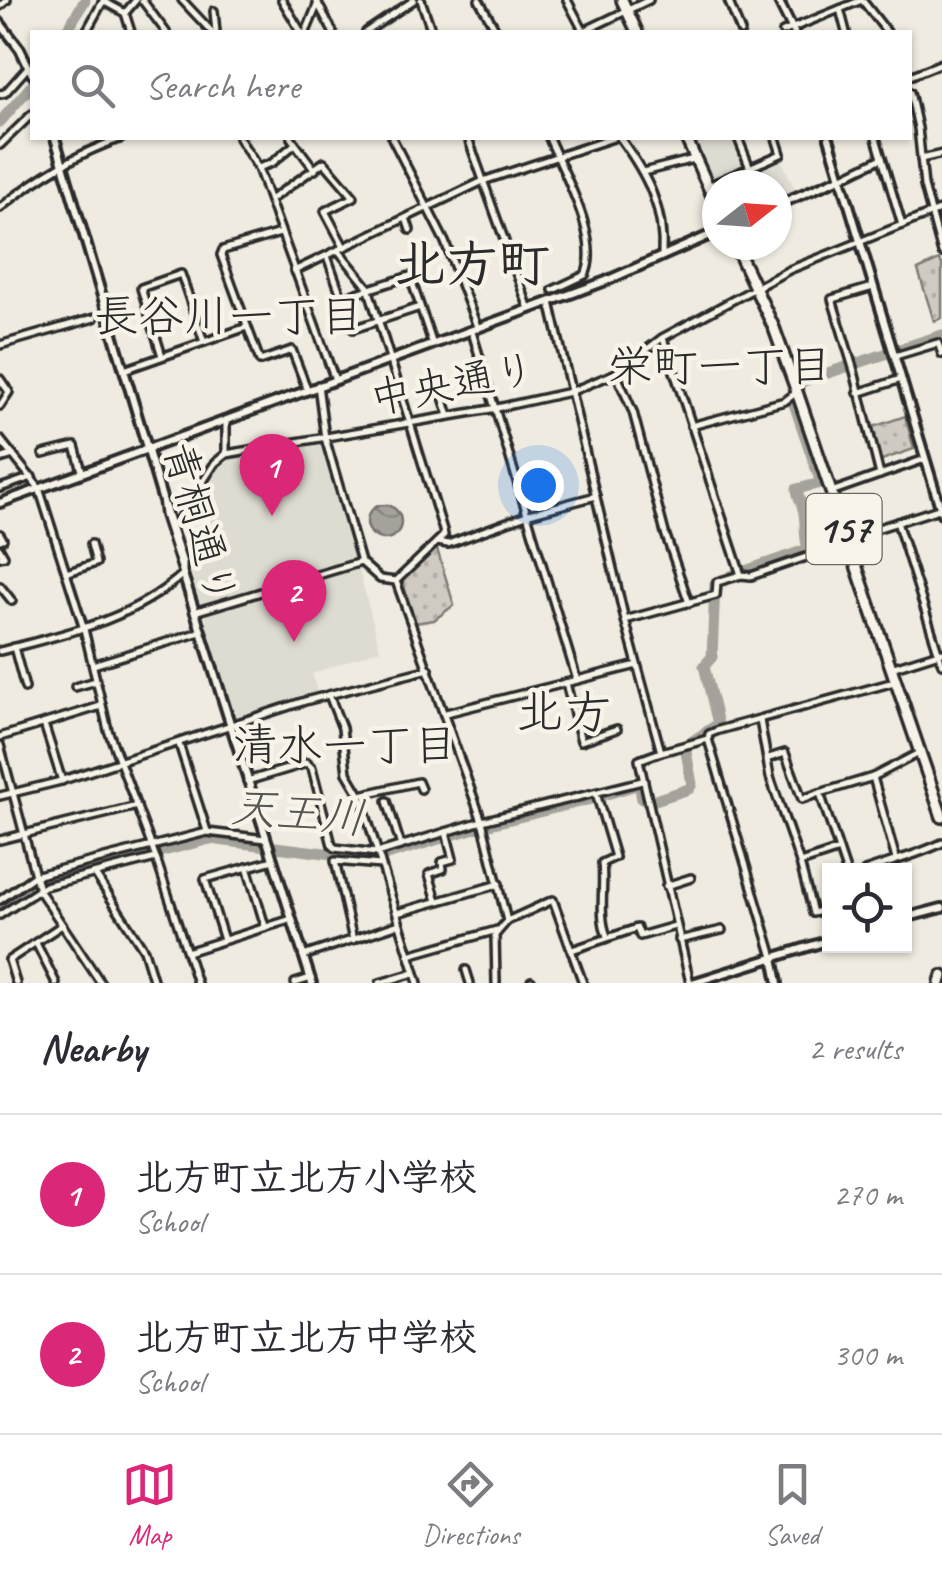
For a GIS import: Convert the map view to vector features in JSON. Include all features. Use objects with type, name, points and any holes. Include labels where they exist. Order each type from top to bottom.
[{"type":"highway","points":[[624,5],[636,30]]},
{"type":"highway","points":[[687,140],[702,172]]},
{"type":"highway","name":"157","points":[[742,260],[797,392],[920,754],[936,785],[942,817]]},
{"type":"street","points":[[0,6],[7,0]]},
{"type":"street","points":[[125,13],[139,0],[164,30]]},
{"type":"street","points":[[182,0],[212,30]]},
{"type":"street","points":[[282,0],[302,30]]},
{"type":"street","points":[[369,30],[418,0],[431,30]]},
{"type":"street","points":[[480,0],[496,30]]},
{"type":"street","points":[[566,0],[582,30]]},
{"type":"street","points":[[586,30],[624,5],[648,0]]},
{"type":"street","points":[[728,0],[740,30]]},
{"type":"street","points":[[778,0],[793,30]]},
{"type":"street","points":[[795,30],[862,0],[885,30]]},
{"type":"street","points":[[87,30],[103,1],[125,13],[129,30]]},
{"type":"street","points":[[304,30],[317,1]]},
{"type":"street","points":[[317,1],[332,30]]},
{"type":"street","points":[[840,9],[845,30]]},
{"type":"street","points":[[214,11],[214,30]]},
{"type":"street","points":[[0,22],[30,68]]},
{"type":"street","points":[[912,75],[942,63]]},
{"type":"street","points":[[0,94],[30,71]]},
{"type":"street","points":[[912,103],[931,213],[942,252]]},
{"type":"street","points":[[0,145],[30,116]]},
{"type":"street","name":"青桐通り","points":[[56,140],[183,562],[200,632],[311,981]]},
{"type":"street","points":[[0,208],[34,181],[109,140]]},
{"type":"street","points":[[240,140],[258,168],[334,380]]},
{"type":"street","points":[[292,140],[314,170]]},
{"type":"street","points":[[393,140],[429,208],[475,330],[577,680]]},
{"type":"street","points":[[469,140],[529,309]]},
{"type":"street","points":[[550,140],[590,243],[585,275],[554,290]]},
{"type":"street","points":[[294,271],[483,181],[605,140]]},
{"type":"street","points":[[621,140],[644,172],[659,207],[664,229],[662,256]]},
{"type":"street","points":[[739,140],[750,168]]},
{"type":"street","points":[[745,170],[780,154],[776,140]]},
{"type":"street","points":[[625,620],[716,595],[718,582],[751,576],[812,556],[828,544],[941,510],[830,140]]},
{"type":"street","points":[[877,140],[902,225]]},
{"type":"street","points":[[258,168],[272,163],[295,144]]},
{"type":"street","points":[[922,159],[942,154]]},
{"type":"street","points":[[644,172],[696,158]]},
{"type":"street","points":[[792,199],[882,158]]},
{"type":"street","points":[[270,200],[324,162],[354,197],[324,211],[341,249],[368,289],[444,535],[396,580],[380,580],[361,562],[325,438],[318,385]]},
{"type":"street","name":"中央通り","points":[[226,454],[570,392],[616,372],[663,338],[756,288],[942,209]]},
{"type":"street","points":[[406,218],[410,230]]},
{"type":"street","points":[[280,233],[221,252],[260,361],[292,350],[307,388]]},
{"type":"street","points":[[0,503],[550,302],[702,239]]},
{"type":"street","points":[[327,256],[342,298],[410,276],[433,346]]},
{"type":"street","points":[[162,356],[141,288],[181,274],[204,342]]},
{"type":"street","points":[[872,287],[832,300],[880,475]]},
{"type":"street","points":[[550,302],[625,620],[661,752]]},
{"type":"street","points":[[353,329],[420,307]]},
{"type":"street","points":[[0,345],[94,318]]},
{"type":"street","points":[[124,370],[247,327]]},
{"type":"street","points":[[663,338],[741,575]]},
{"type":"street","points":[[894,357],[938,343],[942,354]]},
{"type":"street","points":[[616,372],[633,412],[665,533],[689,603]]},
{"type":"street","points":[[0,379],[9,392],[0,406]]},
{"type":"street","points":[[858,393],[900,379]]},
{"type":"street","points":[[438,382],[449,416]]},
{"type":"street","points":[[691,426],[785,401],[797,392]]},
{"type":"street","points":[[170,525],[179,519],[215,463],[226,454],[226,422]]},
{"type":"street","points":[[0,439],[39,488],[84,629],[102,706],[197,983]]},
{"type":"street","points":[[42,454],[74,446],[82,471]]},
{"type":"street","points":[[0,459],[13,454]]},
{"type":"street","points":[[831,492],[925,459]]},
{"type":"street","points":[[0,488],[32,477]]},
{"type":"street","points":[[437,542],[448,544],[530,514],[596,496]]},
{"type":"street","points":[[0,651],[84,629],[139,606],[183,574],[162,498]]},
{"type":"street","points":[[897,522],[942,664]]},
{"type":"street","points":[[66,573],[96,563],[90,544]]},
{"type":"street","points":[[0,549],[4,556],[0,558]]},
{"type":"street","points":[[194,612],[361,562]]},
{"type":"street","points":[[396,580],[482,821],[507,921]]},
{"type":"street","points":[[0,586],[12,600]]},
{"type":"street","points":[[93,665],[200,632]]},
{"type":"street","points":[[14,647],[25,688]]},
{"type":"street","points":[[892,668],[940,652]]},
{"type":"street","points":[[445,714],[637,665]]},
{"type":"street","points":[[0,796],[62,781],[329,695],[428,670]]},
{"type":"street","points":[[75,687],[96,681]]},
{"type":"street","points":[[778,983],[774,957],[708,734],[897,682]]},
{"type":"street","points":[[566,683],[581,741],[617,729]]},
{"type":"street","points":[[329,695],[342,728],[346,773],[360,795],[418,983]]},
{"type":"street","points":[[101,983],[39,890],[0,741],[102,706]]},
{"type":"street","points":[[760,720],[770,776],[813,913],[822,911]]},
{"type":"street","points":[[44,724],[62,781]]},
{"type":"street","points":[[708,738],[639,760],[691,983],[718,979],[822,942]]},
{"type":"street","points":[[179,744],[207,832]]},
{"type":"street","points":[[769,758],[785,753],[802,799],[873,777],[920,754]]},
{"type":"street","points":[[247,782],[307,763],[312,768],[335,848],[376,853],[642,780]]},
{"type":"street","points":[[873,777],[896,859]]},
{"type":"street","points":[[360,795],[418,782],[421,789]]},
{"type":"street","points":[[596,793],[614,857],[602,863],[601,916],[607,936]]},
{"type":"street","points":[[820,794],[844,863]]},
{"type":"street","points":[[387,801],[401,846]]},
{"type":"street","points":[[0,840],[137,806]]},
{"type":"street","points":[[0,900],[34,876],[207,832],[266,839]]},
{"type":"street","points":[[437,901],[429,874],[443,868],[442,862],[453,859],[446,832]]},
{"type":"street","points":[[885,863],[912,858],[942,843]]},
{"type":"street","points":[[800,863],[839,850]]},
{"type":"street","points":[[0,915],[39,890],[156,858]]},
{"type":"street","points":[[224,940],[206,878],[273,860]]},
{"type":"street","points":[[353,940],[335,861],[381,865]]},
{"type":"street","points":[[248,867],[265,927]]},
{"type":"street","points":[[95,874],[144,950],[154,983]]},
{"type":"street","points":[[666,886],[691,878]]},
{"type":"street","points":[[397,913],[499,884]]},
{"type":"street","points":[[495,983],[494,940],[502,928],[507,921],[553,900],[583,983]]},
{"type":"street","points":[[912,916],[942,908]]},
{"type":"street","points":[[187,952],[292,919]]},
{"type":"street","points":[[16,983],[9,960],[62,924]]},
{"type":"street","points":[[303,956],[400,924]]},
{"type":"street","points":[[572,950],[637,928],[640,936],[676,926]]},
{"type":"street","points":[[409,956],[502,928]]},
{"type":"street","points":[[679,940],[722,930]]},
{"type":"street","points":[[36,942],[56,983]]},
{"type":"street","points":[[466,970],[470,983]]},
{"type":"street","points":[[380,983],[414,973]]},
{"type":"street","points":[[295,983],[311,981]]},
{"type":"shaded area","points":[[702,140],[736,140],[745,163],[729,170],[705,170],[693,144]]},
{"type":"shaded area","points":[[780,158],[786,170],[752,170]]},
{"type":"shaded area","points":[[939,260],[942,318],[934,321],[918,270]]},
{"type":"shaded area","points":[[905,416],[914,449],[879,461],[870,428]]},
{"type":"shaded area","points":[[324,444],[356,561],[201,606],[181,537],[203,531],[194,501],[217,467],[248,452]]},
{"type":"shaded area","points":[[437,549],[454,605],[434,620],[415,623],[402,579],[429,551]]},
{"type":"shaded area","points":[[358,567],[380,649],[312,674],[318,695],[235,720],[207,635],[206,614]]},
{"type":"water","points":[[384,505],[396,510],[401,522],[396,534],[384,539],[372,534],[367,522],[372,510]]},
{"type":"waterway","points":[[67,30],[85,0]]},
{"type":"waterway","points":[[0,122],[30,87]]},
{"type":"waterway","name":"天王川","points":[[731,576],[808,549],[797,489],[821,483],[793,401],[801,382],[942,335]]},
{"type":"waterway","name":"天王川","points":[[0,908],[54,879],[210,839],[374,859],[639,784],[642,799],[652,801],[689,789],[692,784],[685,746],[718,724],[704,666],[712,657],[715,584]]},
{"type":"place","name":"北方町立北方小学校","points":[[272,516]]},
{"type":"place","name":"北方町立北方中学校","points":[[294,642]]},
{"type":"district","name":"北方町","points":[[472,264]]},
{"type":"district","name":"長谷川一丁目","points":[[229,316]]},
{"type":"district","name":"栄町一丁目","points":[[720,366]]},
{"type":"district","name":"北方","points":[[564,712]]},
{"type":"district","name":"清水一丁目","points":[[345,745]]}]
